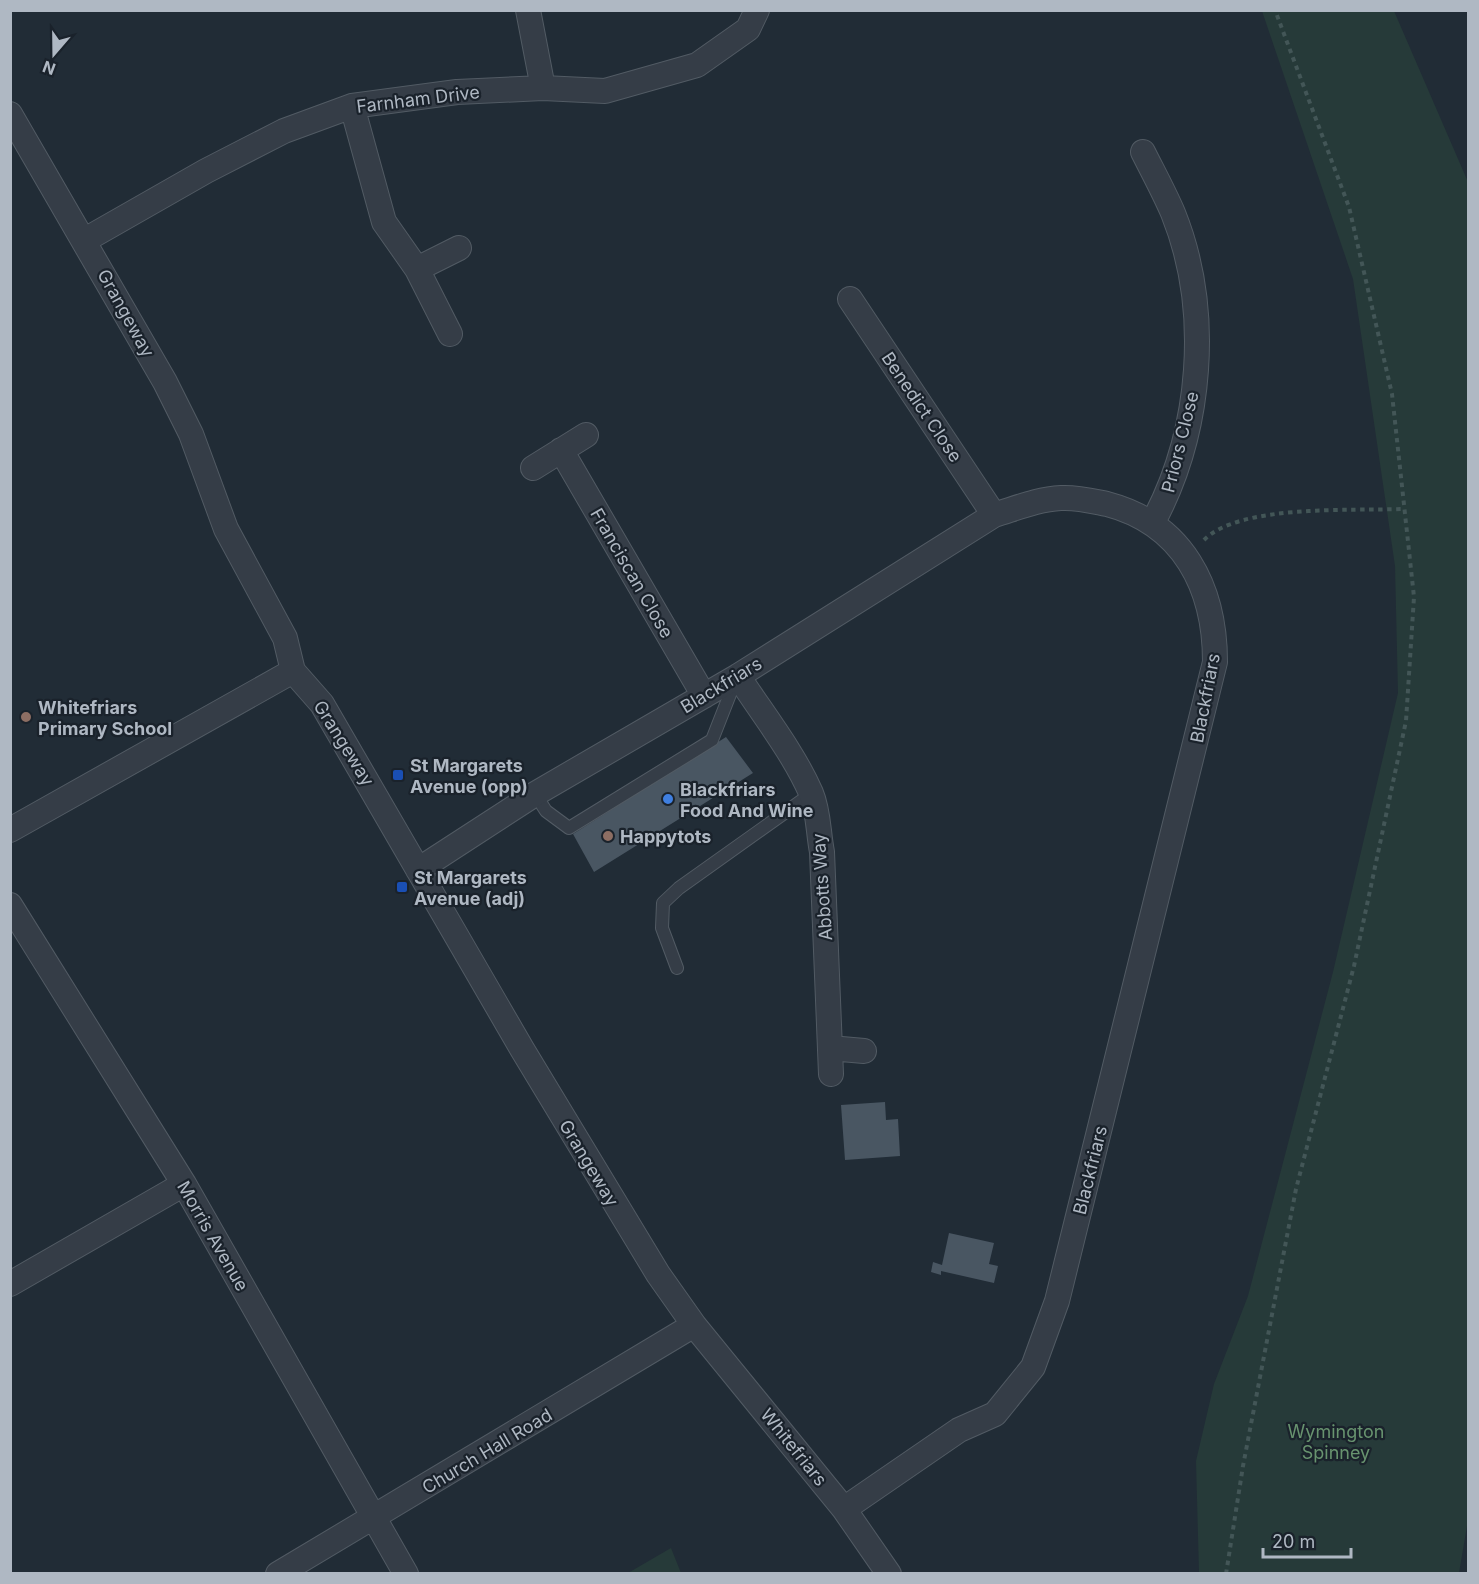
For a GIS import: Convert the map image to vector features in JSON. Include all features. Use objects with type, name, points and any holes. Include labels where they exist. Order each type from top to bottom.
[{"type":"street","points":[[528,10],[543,88]]},
{"type":"street","name":"Farnham Drive","points":[[85,240],[206,171],[284,131],[352,106],[457,92],[543,88],[605,92],[697,65],[748,29],[757,10]]},
{"type":"street","points":[[352,106],[384,222],[417,269],[450,334]]},
{"type":"street","name":"Grangeway","points":[[10,114],[85,240],[191,434],[226,529],[285,638],[293,671],[322,704],[624,1221],[694,1325]]},
{"type":"street","name":"Priors Close","points":[[1143,152],[1173,214],[1186,258],[1195,303],[1194,389],[1185,433],[1168,494],[1153,522]]},
{"type":"street","points":[[417,269],[459,248]]},
{"type":"street","name":"Benedict Close","points":[[850,300],[994,515]]},
{"type":"street","points":[[533,468],[586,435]]},
{"type":"street","name":"Franciscan Close","points":[[561,450],[704,696]]},
{"type":"street","name":"Blackfriars","points":[[418,870],[535,794],[738,676],[994,515],[1041,500],[1064,497],[1090,500],[1126,510],[1153,522],[1187,558],[1211,614],[1215,662],[1057,1301],[1046,1336],[1033,1367],[995,1414],[959,1430],[844,1509]]},
{"type":"street","points":[[10,830],[293,671]]},
{"type":"street","name":"Abbotts Way","points":[[738,676],[811,794],[822,852],[831,1074]]},
{"type":"street","name":"Morris Avenue","points":[[10,905],[184,1184],[406,1574]]},
{"type":"street","points":[[830,1048],[864,1052]]},
{"type":"street","points":[[10,1284],[184,1184]]},
{"type":"street","name":"Whitefriars","points":[[694,1325],[844,1509],[888,1574]]},
{"type":"street","name":"Church Hall Road","points":[[278,1574],[694,1325]]},
{"type":"lane","points":[[535,794],[546,811],[568,828],[712,740],[738,676]]},
{"type":"lane","points":[[677,968],[662,928],[663,903],[679,888],[811,794]]},
{"type":"path","points":[[1226,1574],[1243,1466],[1296,1189],[1354,966],[1406,721],[1414,597],[1392,394],[1349,207],[1275,10]]},
{"type":"path","points":[[1187,558],[1214,530],[1256,515],[1403,509]]},
{"type":"green space","name":"Wymington Spinney","points":[[1262,11],[1394,11],[1468,182],[1468,1520],[1459,1573],[1199,1573],[1196,1461],[1214,1384],[1248,1296],[1333,972],[1398,693],[1395,566],[1353,279]]},
{"type":"green space","points":[[671,1548],[681,1573],[628,1573]]},
{"type":"building","points":[[726,737],[753,773],[594,872],[573,834]]},
{"type":"building","points":[[885,1102],[886,1120],[898,1119],[900,1156],[845,1160],[841,1105]]},
{"type":"building","points":[[949,1233],[994,1243],[989,1264],[998,1266],[994,1283],[941,1271],[941,1275],[931,1272],[933,1262],[942,1265]]},
{"type":"place","name":"Whitefriars Primary School","points":[[26,717]]},
{"type":"place","name":"St Margarets Avenue (opp)","points":[[398,775]]},
{"type":"place","name":"Blackfriars Food And Wine","points":[[668,799]]},
{"type":"place","name":"Happytots","points":[[608,836]]},
{"type":"place","name":"St Margarets Avenue (adj)","points":[[402,887]]}]
